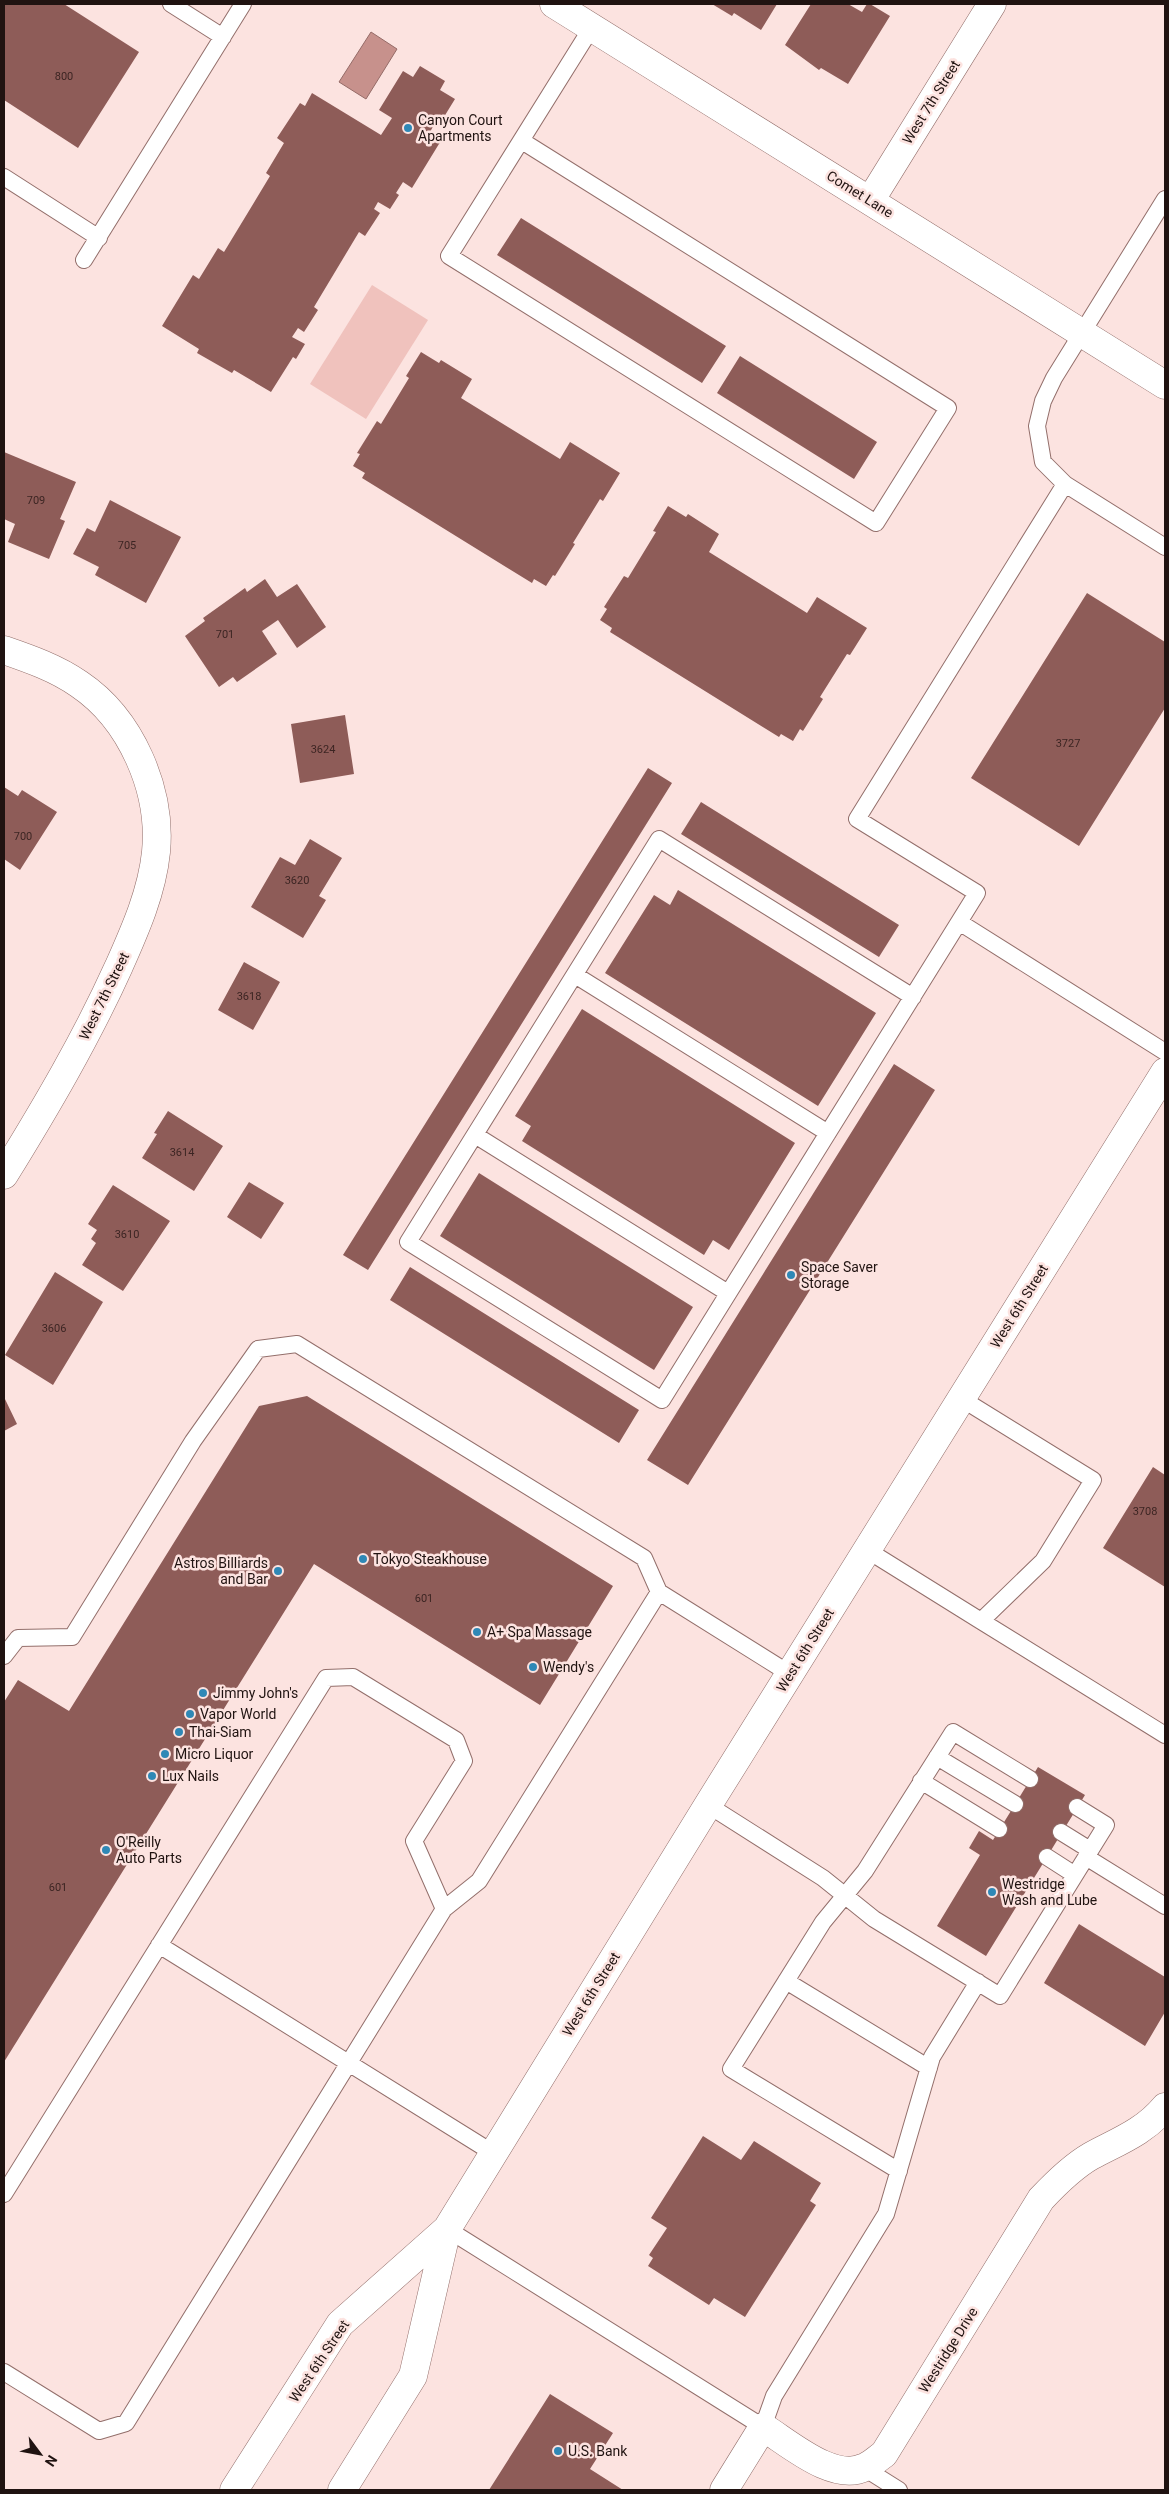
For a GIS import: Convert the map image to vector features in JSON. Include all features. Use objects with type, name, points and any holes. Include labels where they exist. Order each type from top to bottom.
[{"type":"street","name":"Comet Lane","points":[[554,4],[1165,385]]},
{"type":"street","name":"West 7th Street","points":[[870,201],[992,4]]},
{"type":"street","name":"West 7th Street","points":[[4,650],[58,671],[80,684],[105,706],[117,720],[138,756],[154,802],[156,851],[146,900],[134,933],[76,1055],[4,1175]]},
{"type":"street","name":"West 6th Street","points":[[234,2490],[340,2324],[446,2230],[1165,1072]]},
{"type":"street","name":"Westridge Drive","points":[[763,2427],[828,2468],[846,2472],[864,2468],[884,2454],[1040,2199],[1062,2177],[1091,2156],[1124,2141],[1156,2118],[1165,2107]]},
{"type":"street","name":"West 6th Street","points":[[342,2490],[413,2376],[446,2230]]},
{"type":"street","points":[[724,2490],[763,2427]]},
{"type":"lane","points":[[172,4],[223,37]]},
{"type":"lane","points":[[84,260],[243,4]]},
{"type":"lane","points":[[522,141],[948,408],[876,523],[449,256],[592,27]]},
{"type":"lane","points":[[4,177],[99,238]]},
{"type":"lane","points":[[1165,199],[1159,223],[1082,333],[1043,401],[1038,426],[1043,462],[1065,484],[1165,547]]},
{"type":"lane","points":[[913,997],[659,839],[408,1242],[662,1400],[828,1132],[913,997],[977,894],[857,819],[1065,484]]},
{"type":"lane","points":[[959,922],[1165,1052]]},
{"type":"lane","points":[[575,975],[828,1132]]},
{"type":"lane","points":[[475,1135],[728,1293]]},
{"type":"lane","points":[[4,1656],[18,1638],[72,1637],[193,1441],[258,1349],[297,1344],[644,1558],[659,1592],[790,1674]]},
{"type":"lane","points":[[962,1399],[1093,1480],[1043,1560],[982,1621]]},
{"type":"lane","points":[[867,1550],[1165,1735]]},
{"type":"lane","points":[[4,2372],[98,2431],[126,2423],[444,1909],[478,1881],[659,1592]]},
{"type":"lane","points":[[4,2194],[326,1678],[353,1677],[456,1740],[464,1761],[414,1841],[444,1909]]},
{"type":"lane","points":[[899,2171],[731,2069],[823,1922],[865,1871],[953,1732],[1030,1779]]},
{"type":"lane","points":[[937,1756],[1015,1804]]},
{"type":"lane","points":[[921,1782],[999,1829]]},
{"type":"lane","points":[[708,1806],[823,1878],[874,1918],[1000,1996],[1106,1825],[1077,1808]]},
{"type":"lane","points":[[1061,1832],[1088,1854],[1165,1906]]},
{"type":"lane","points":[[1047,1857],[1075,1875]]},
{"type":"lane","points":[[159,1946],[493,2153]]},
{"type":"lane","points":[[786,1981],[929,2068]]},
{"type":"lane","points":[[446,2230],[763,2427],[774,2396],[886,2214],[932,2057],[978,1982]]},
{"type":"lane","points":[[864,2468],[899,2490]]},
{"type":"shaded area","points":[[371,32],[397,49],[366,99],[339,82]]},
{"type":"shaded area","points":[[372,285],[428,320],[366,419],[310,384]]},
{"type":"building","points":[[4,4],[64,4],[139,52],[78,148],[4,100]]},
{"type":"building","points":[[712,4],[777,4],[761,30],[734,13],[732,16]]},
{"type":"building","points":[[811,4],[848,4],[862,12],[867,4],[870,4],[890,16],[848,84],[821,68],[819,70],[785,45]]},
{"type":"building","points":[[420,66],[445,81],[440,90],[455,99],[439,125],[435,123],[430,132],[442,139],[412,188],[403,182],[396,193],[399,195],[390,209],[378,202],[374,209],[380,213],[365,236],[359,232],[314,307],[318,310],[304,332],[298,328],[292,337],[305,344],[296,359],[293,357],[271,392],[234,370],[232,373],[197,353],[199,349],[162,326],[193,275],[199,279],[218,248],[224,252],[270,176],[266,173],[284,143],[277,138],[300,103],[305,106],[312,93],[381,135],[392,118],[379,110],[403,71],[413,77]]},
{"type":"building","points":[[521,218],[726,346],[702,383],[497,255]]},
{"type":"building","points":[[421,352],[439,363],[441,360],[472,379],[461,398],[560,459],[570,442],[620,473],[603,501],[600,499],[573,543],[575,544],[555,576],[553,575],[546,586],[534,579],[532,583],[362,478],[365,473],[353,466],[360,454],[357,453],[377,421],[381,424],[409,378],[406,376]]},
{"type":"building","points":[[740,356],[877,442],[854,479],[717,393]]},
{"type":"building","points":[[4,452],[76,482],[60,519],[65,521],[49,559],[8,542],[15,524],[4,519]]},
{"type":"building","points":[[110,500],[181,537],[146,603],[95,575],[99,567],[73,554],[87,528],[95,532]]},
{"type":"building","points":[[668,506],[686,517],[688,514],[719,534],[709,552],[807,613],[817,597],[867,628],[850,655],[847,654],[820,697],[823,699],[803,731],[800,729],[793,741],[781,734],[779,737],[610,632],[612,628],[600,620],[607,609],[604,607],[624,576],[628,578],[656,532],[653,531]]},
{"type":"building","points":[[265,579],[277,597],[297,584],[326,627],[297,648],[278,620],[262,631],[277,654],[237,682],[233,677],[219,687],[185,636],[205,621],[203,618],[245,588],[247,592]]},
{"type":"building","points":[[1087,593],[1165,642],[1165,708],[1079,846],[971,778]]},
{"type":"building","points":[[345,715],[354,774],[300,783],[291,724]]},
{"type":"building","points":[[648,768],[672,783],[368,1270],[343,1255]]},
{"type":"building","points":[[4,787],[18,796],[22,790],[57,812],[20,870],[4,859]]},
{"type":"building","points":[[701,802],[899,925],[879,957],[681,834]]},
{"type":"building","points":[[310,839],[342,858],[319,896],[326,900],[303,938],[251,907],[280,857],[295,865]]},
{"type":"building","points":[[678,890],[876,1013],[818,1106],[605,973],[654,895],[670,905]]},
{"type":"building","points":[[244,962],[280,982],[253,1030],[218,1010]]},
{"type":"building","points":[[582,1009],[795,1143],[729,1250],[713,1240],[704,1255],[522,1141],[531,1126],[515,1116]]},
{"type":"building","name":"Space Saver Storage","points":[[894,1064],[935,1090],[688,1485],[647,1460]]},
{"type":"building","points":[[168,1111],[223,1146],[194,1191],[142,1158],[157,1134],[154,1133]]},
{"type":"building","points":[[479,1173],[693,1307],[654,1370],[440,1236]]},
{"type":"building","points":[[249,1182],[284,1203],[261,1239],[227,1217]]},
{"type":"building","points":[[113,1185],[170,1221],[123,1291],[82,1265],[96,1243],[91,1239],[97,1230],[88,1224]]},
{"type":"building","points":[[410,1267],[639,1410],[619,1443],[390,1300]]},
{"type":"building","points":[[55,1272],[103,1302],[53,1385],[5,1355]]},
{"type":"building","points":[[307,1396],[613,1586],[540,1705],[314,1564],[4,2062],[4,1702],[18,1680],[69,1711],[259,1406]]},
{"type":"building","points":[[4,1397],[17,1424],[4,1431]]},
{"type":"building","points":[[1153,1467],[1165,1475],[1165,1587],[1103,1548]]},
{"type":"building","name":"Westridge Wash and Lube","points":[[1038,1767],[1085,1795],[986,1956],[937,1926],[980,1855],[969,1848],[979,1831],[993,1840]]},
{"type":"building","points":[[1079,1924],[1165,1977],[1165,2012],[1145,2046],[1044,1983]]},
{"type":"building","points":[[703,2136],[741,2160],[754,2141],[821,2183],[810,2201],[816,2205],[745,2317],[714,2298],[709,2305],[648,2266],[653,2258],[649,2255],[667,2228],[651,2218]]},
{"type":"building","name":"U.S. Bank","points":[[550,2394],[613,2433],[590,2469],[623,2490],[489,2490]]},
{"type":"place","name":"Canyon Court Apartments","points":[[408,128]]},
{"type":"place","name":"Space Saver Storage","points":[[791,1275]]},
{"type":"place","name":"Tokyo Steakhouse","points":[[363,1559]]},
{"type":"place","name":"Astros Billiards and Bar","points":[[278,1571]]},
{"type":"place","name":"A+ Spa Massage","points":[[477,1632]]},
{"type":"place","name":"Wendy's","points":[[533,1667]]},
{"type":"place","name":"Jimmy John's","points":[[203,1693]]},
{"type":"place","name":"Vapor World","points":[[190,1714]]},
{"type":"place","name":"Thai-Siam","points":[[179,1732]]},
{"type":"place","name":"Micro Liquor","points":[[165,1754]]},
{"type":"place","name":"Lux Nails","points":[[152,1776]]},
{"type":"place","name":"O'Reilly Auto Parts","points":[[106,1850]]},
{"type":"place","name":"Westridge Wash and Lube","points":[[992,1892]]},
{"type":"place","name":"U.S. Bank","points":[[558,2451]]}]
